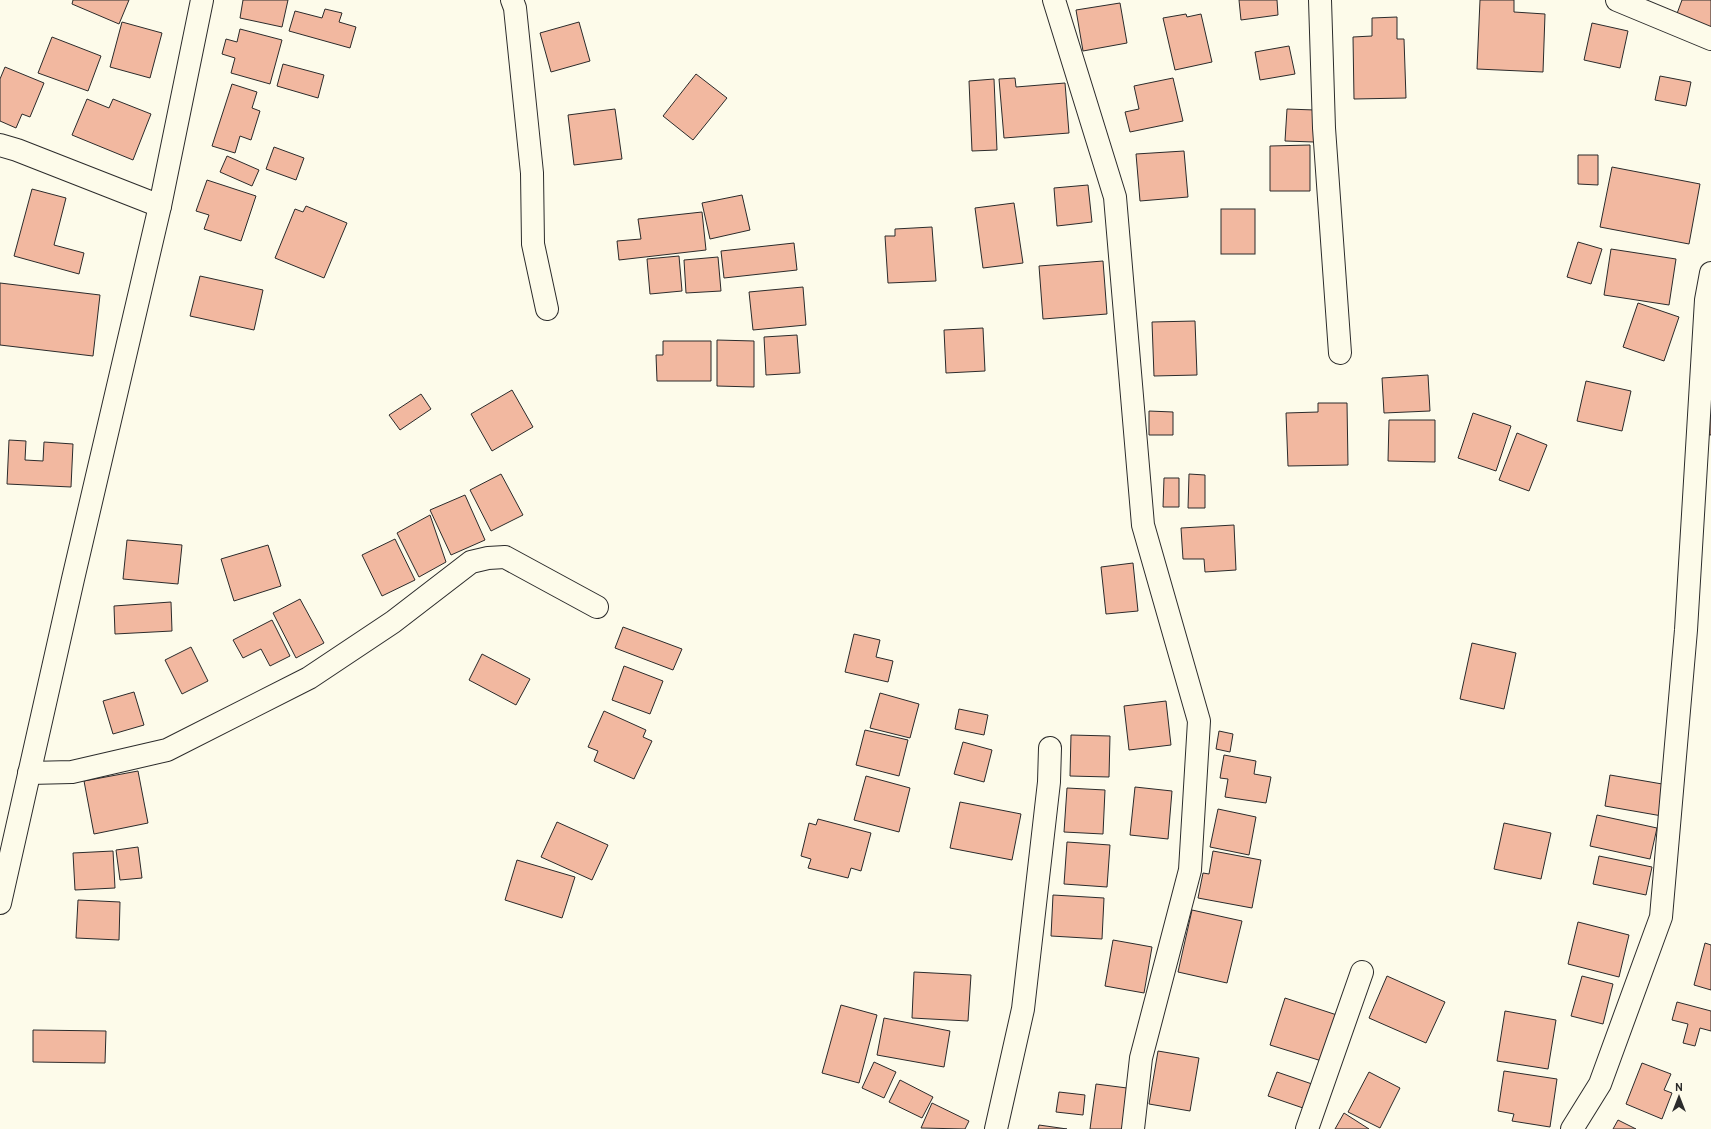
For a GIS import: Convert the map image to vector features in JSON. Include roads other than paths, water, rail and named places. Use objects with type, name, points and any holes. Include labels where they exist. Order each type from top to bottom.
[{"type":"street","points":[[0,904],[160,206],[202,0]]},
{"type":"street","points":[[512,0],[515,8],[532,173],[533,244],[547,309]]},
{"type":"street","points":[[1054,0],[1115,197],[1143,525],[1199,721],[1190,870],[1141,1058],[1133,1129]]},
{"type":"street","points":[[1320,0],[1324,128],[1340,353]]},
{"type":"street","points":[[1617,0],[1711,39]]},
{"type":"street","points":[[0,145],[17,150],[160,206]]},
{"type":"street","points":[[1572,1129],[1600,1084],[1661,917],[1686,630],[1706,300],[1711,273]]},
{"type":"street","points":[[29,773],[72,772],[167,750],[310,678],[393,622],[471,562],[505,556],[597,607]]},
{"type":"street","points":[[996,1129],[1023,1009],[1049,782],[1050,748]]},
{"type":"street","points":[[1307,1129],[1362,972]]}]
